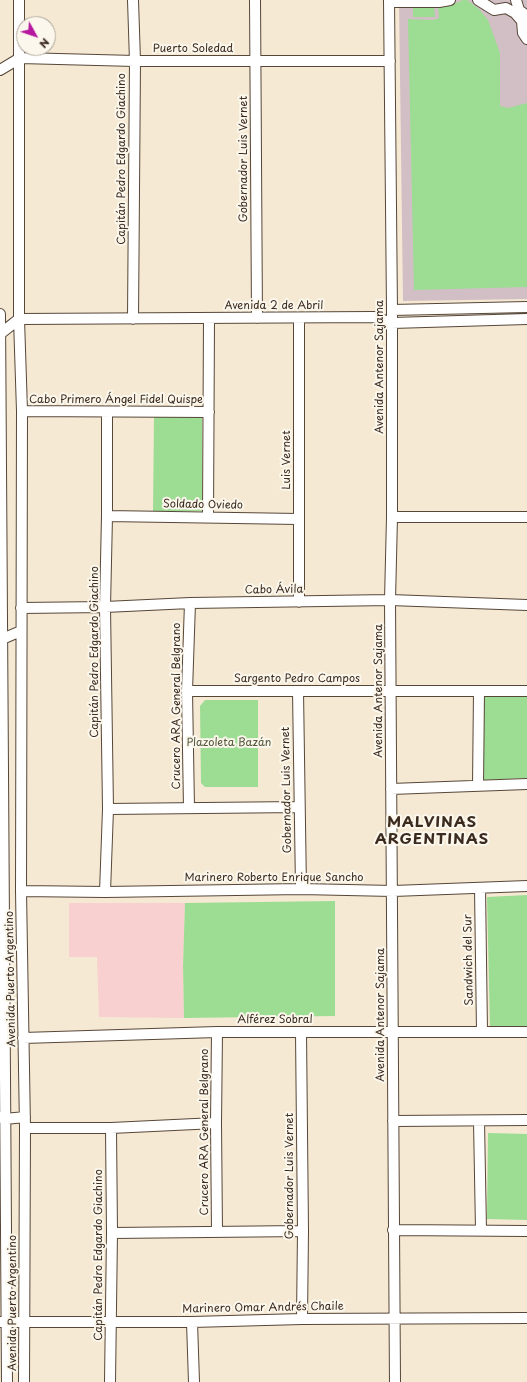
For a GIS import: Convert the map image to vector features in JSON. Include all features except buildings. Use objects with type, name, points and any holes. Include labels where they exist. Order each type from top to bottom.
[{"type":"street","name":"Avenida Puerto Argentino","points":[[19,0],[19,319],[22,411],[21,891],[25,1117],[24,1382]]},
{"type":"street","name":"Capitán Pedro Edgardo Giachino","points":[[133,0],[135,61],[133,318]]},
{"type":"street","name":"Gobernador Luis Vernet","points":[[255,0],[257,318]]},
{"type":"street","points":[[389,1],[439,2],[450,0]]},
{"type":"street","points":[[478,0],[494,10],[506,8],[515,13],[522,21],[523,33],[527,39]]},
{"type":"street","points":[[516,0],[519,10],[527,16]]},
{"type":"street","name":"Avenida Antenor Sajama","points":[[389,1],[392,310],[392,517],[390,600],[395,1382]]},
{"type":"street","name":"Puerto Soledad","points":[[20,58],[135,61],[390,61]]},
{"type":"street","points":[[0,70],[20,58]]},
{"type":"street","points":[[392,310],[527,307]]},
{"type":"street","name":"Avenida Puerto Argentino","points":[[0,314],[3,1321],[7,1382]]},
{"type":"street","name":"Avenida 2 de Abril","points":[[19,319],[374,317],[392,323],[527,319]]},
{"type":"street","points":[[208,517],[209,318]]},
{"type":"street","name":"Luis Vernet","points":[[299,318],[299,602]]},
{"type":"street","points":[[0,334],[19,319]]},
{"type":"street","name":"Cabo Primero Ángel Fidel Quispe","points":[[22,411],[209,412]]},
{"type":"street","name":"Capitán Pedro Edgardo Giachino","points":[[105,892],[108,809],[105,607],[107,412]]},
{"type":"street","name":"Soldado Oviedo","points":[[107,516],[299,519]]},
{"type":"street","points":[[392,517],[527,517]]},
{"type":"street","name":"Cabo Ávila","points":[[21,608],[390,600],[527,605]]},
{"type":"street","name":"Crucero ARA General Belgrano","points":[[189,808],[187,691],[190,604]]},
{"type":"street","points":[[1,640],[21,631]]},
{"type":"street","name":"Sargento Pedro Campos","points":[[187,691],[527,691]]},
{"type":"street","name":"Gobernador Luis Vernet","points":[[298,691],[301,889]]},
{"type":"street","points":[[478,786],[479,691]]},
{"type":"street","points":[[391,789],[527,784]]},
{"type":"street","points":[[108,809],[299,808]]},
{"type":"street","name":"Marinero Roberto Enrique Sancho","points":[[21,891],[105,892],[301,889],[393,891],[527,886]]},
{"type":"street","name":"Sandwich del Sur","points":[[480,888],[482,1032]]},
{"type":"street","points":[[2,917],[10,910],[22,911]]},
{"type":"street","name":"Crucero ARA General Belgrano","points":[[217,1032],[217,1232]]},
{"type":"street","name":"Alférez Sobral","points":[[23,1038],[217,1032],[527,1032]]},
{"type":"street","name":"Gobernador Luis Vernet","points":[[302,1032],[302,1319]]},
{"type":"street","points":[[3,1118],[25,1117]]},
{"type":"street","points":[[393,1121],[527,1120]]},
{"type":"street","points":[[478,1121],[481,1230]]},
{"type":"street","points":[[25,1128],[111,1128],[216,1124]]},
{"type":"street","name":"Capitán Pedro Edgardo Giachino","points":[[110,1382],[112,1233],[111,1128]]},
{"type":"street","points":[[393,1230],[527,1231]]},
{"type":"street","points":[[112,1233],[303,1231]]},
{"type":"street","name":"Marinero Omar Andrés Chaile","points":[[3,1321],[192,1322],[302,1319],[527,1318]]},
{"type":"street","points":[[192,1322],[194,1382]]},
{"type":"shaded area","points":[[399,0],[527,0],[527,299],[403,301]]},
{"type":"shaded area","points":[[69,903],[185,903],[183,966],[184,1018],[99,1017],[97,957],[69,957]]},
{"type":"green space","points":[[463,0],[467,0],[479,9],[488,20],[500,53],[500,106],[508,108],[527,103],[527,287],[414,290],[408,19],[433,20],[439,18],[438,7],[447,7]]},
{"type":"green space","points":[[413,6],[434,6],[435,17],[413,17]]},
{"type":"green space","points":[[154,416],[202,416],[202,511],[153,511]]},
{"type":"green space","points":[[483,697],[527,697],[527,778],[483,780]]},
{"type":"green space","name":"Plazoleta Bazán","points":[[205,700],[258,700],[258,787],[205,787],[201,783],[200,706]]},
{"type":"green space","points":[[527,895],[527,1027],[490,1027],[487,897]]},
{"type":"green space","points":[[335,901],[335,1016],[184,1018],[183,966],[185,903]]},
{"type":"green space","points":[[488,1133],[527,1134],[527,1220],[487,1219]]},
{"type":"district","name":"MALVINAS ARGENTINAS","points":[[432,832]]}]
